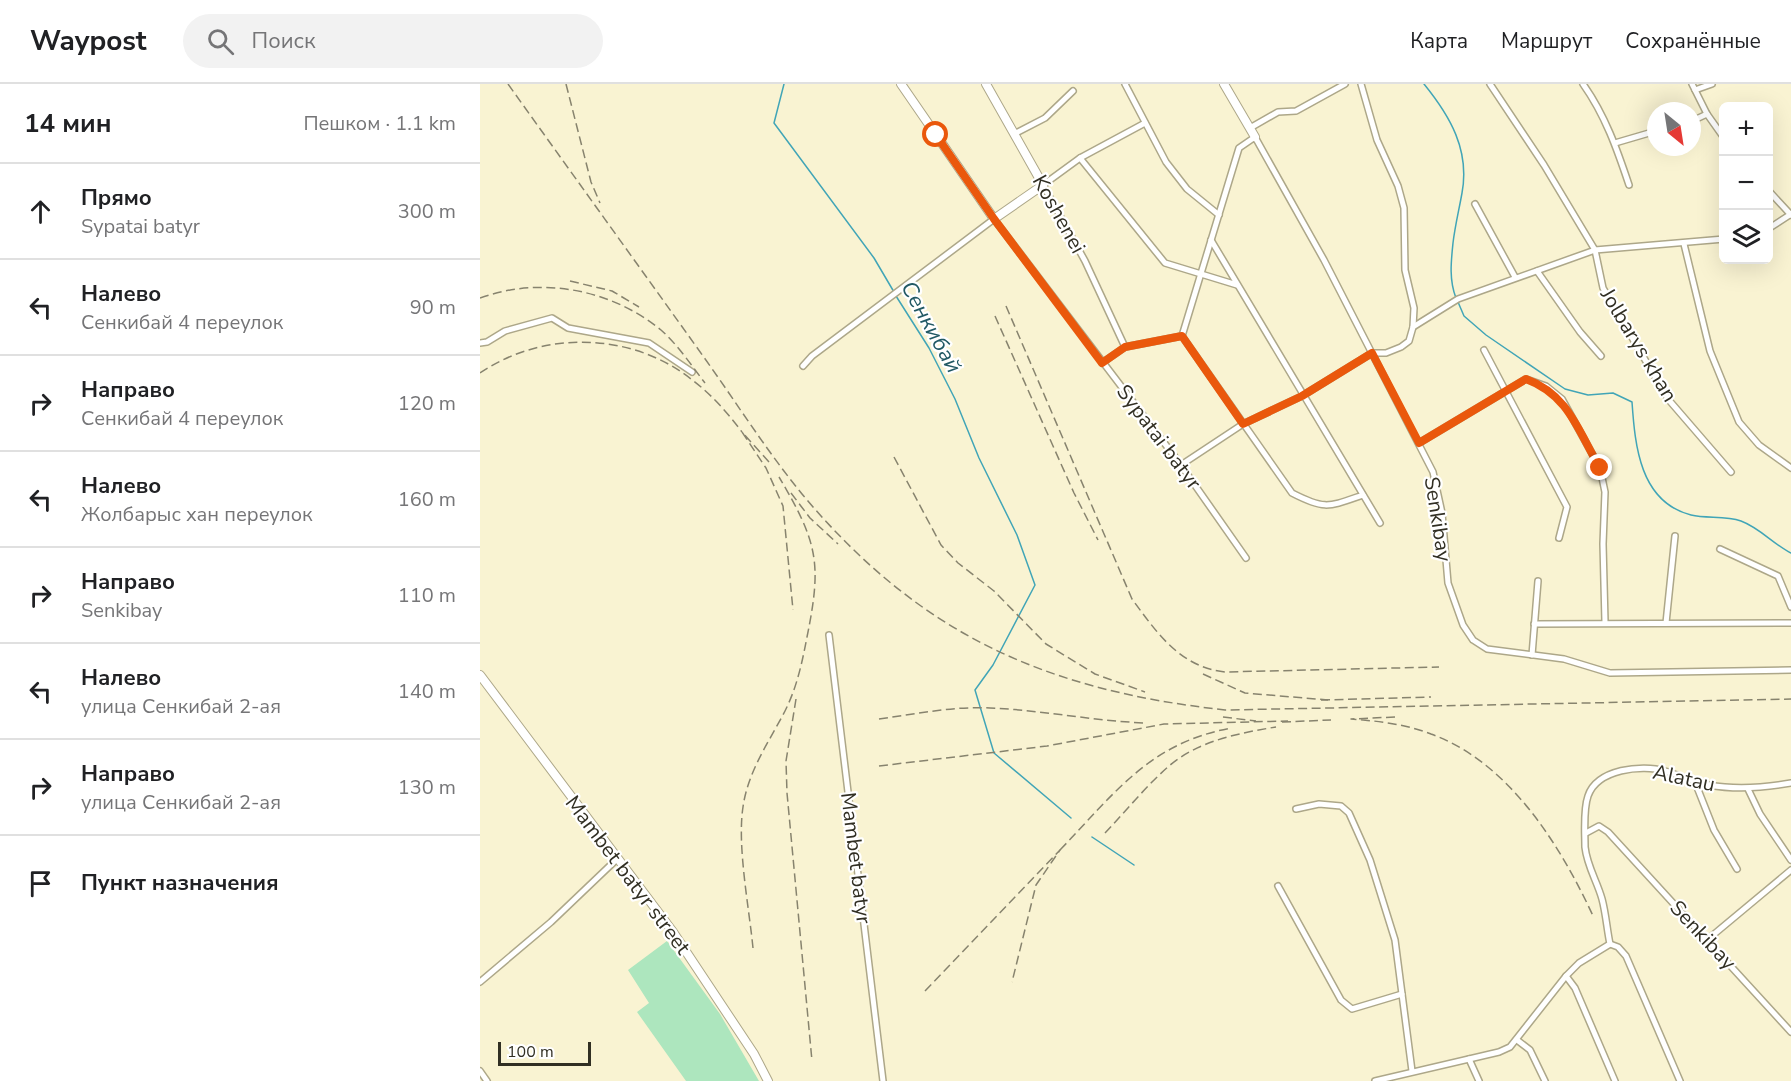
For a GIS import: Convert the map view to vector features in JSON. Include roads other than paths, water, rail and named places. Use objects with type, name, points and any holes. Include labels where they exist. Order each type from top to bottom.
[{"type":"main road","name":"Sypatai batyr","points":[[901,84],[994,219]]},
{"type":"main road","name":"Koshenei","points":[[986,84],[1042,185]]},
{"type":"main road","name":"Senkibay","points":[[1224,84],[1255,137]]},
{"type":"main road","points":[[994,219],[1042,185]]},
{"type":"main road","name":"Mambet batyr street","points":[[480,675],[720,1001],[754,1054],[768,1081]]},
{"type":"street","points":[[1125,84],[1166,162],[1187,189],[1219,215]]},
{"type":"street","points":[[1250,128],[1278,112],[1296,111],[1345,84]]},
{"type":"street","points":[[1181,465],[1243,424],[1302,396],[1372,353],[1386,353],[1409,341],[1413,327],[1414,308],[1405,270],[1404,208],[1398,186],[1377,140],[1361,84]]},
{"type":"street","name":"Jolbarys khan","points":[[1490,84],[1544,165],[1595,250],[1603,288],[1668,399],[1731,472]]},
{"type":"street","points":[[1583,84],[1596,103],[1615,143],[1629,185]]},
{"type":"street","points":[[1712,84],[1694,87],[1707,114],[1719,131]]},
{"type":"street","points":[[1014,134],[1045,118],[1073,91]]},
{"type":"street","points":[[1701,117],[1707,114]]},
{"type":"street","points":[[1042,185],[1080,158],[1145,123]]},
{"type":"street","points":[[1615,143],[1647,134]]},
{"type":"street","points":[[1182,336],[1239,148],[1255,137]]},
{"type":"street","name":"Senkibay","points":[[1255,137],[1324,260],[1433,472],[1442,513],[1448,583],[1462,625],[1473,640],[1487,649],[1564,659],[1611,673],[1791,670]]},
{"type":"street","points":[[1080,158],[1156,255],[1165,263],[1237,285]]},
{"type":"street","name":"Koshenei","points":[[1042,185],[1085,261],[1125,347]]},
{"type":"street","points":[[1773,195],[1791,215],[1773,226]]},
{"type":"street","points":[[1475,204],[1515,278]]},
{"type":"street","name":"Sypatai batyr","points":[[994,219],[1181,465],[1246,558]]},
{"type":"street","points":[[803,366],[812,356],[994,219]]},
{"type":"street","points":[[1211,240],[1302,396],[1380,523]]},
{"type":"street","points":[[1413,327],[1458,298],[1595,250],[1719,240]]},
{"type":"street","points":[[1684,244],[1710,351],[1739,422],[1759,445],[1791,468]]},
{"type":"street","points":[[1537,271],[1580,332],[1601,356]]},
{"type":"street","points":[[480,343],[487,342],[505,331],[552,318],[568,328],[650,343],[692,372]]},
{"type":"street","points":[[1102,363],[1125,347],[1182,336]]},
{"type":"street","points":[[1182,336],[1292,493],[1318,507],[1334,505],[1363,495]]},
{"type":"street","points":[[1484,350],[1508,391],[1530,441],[1567,507],[1559,538]]},
{"type":"street","points":[[1419,443],[1526,379],[1545,386],[1562,399],[1600,468],[1605,492],[1603,544],[1605,622]]},
{"type":"street","points":[[1666,623],[1675,536]]},
{"type":"street","points":[[1720,549],[1778,576],[1791,607]]},
{"type":"street","points":[[1532,655],[1538,581]]},
{"type":"street","points":[[1534,624],[1791,623]]},
{"type":"street","name":"Mambet batyr","points":[[829,635],[882,1081]]},
{"type":"street","name":"Alatau","points":[[1610,944],[1602,899],[1587,861],[1588,794],[1610,776],[1623,770],[1664,770],[1695,782],[1748,789],[1791,783]]},
{"type":"street","points":[[1695,782],[1714,830],[1737,869]]},
{"type":"street","points":[[1748,789],[1760,814],[1791,860]]},
{"type":"street","points":[[1296,809],[1334,804],[1349,813],[1370,860],[1395,940],[1412,1071]]},
{"type":"street","name":"Senkibay","points":[[1586,833],[1599,826],[1608,832],[1791,1032]]},
{"type":"street","points":[[480,982],[551,922],[617,859]]},
{"type":"street","points":[[1707,940],[1791,870]]},
{"type":"street","points":[[1278,886],[1341,1000],[1352,1009],[1402,994]]},
{"type":"street","points":[[1375,1081],[1499,1052],[1517,1040],[1566,976],[1579,963],[1610,944],[1618,947],[1626,956],[1680,1081]]},
{"type":"street","points":[[1566,976],[1575,988],[1615,1081]]},
{"type":"street","points":[[1517,1040],[1530,1050],[1545,1081]]},
{"type":"street","points":[[1469,1059],[1479,1081]]},
{"type":"street","points":[[480,1071],[488,1081]]},
{"type":"waterway","name":"Сенкибай","points":[[784,84],[774,123],[874,258],[894,292]]},
{"type":"waterway","points":[[1424,84],[1450,121],[1463,162],[1464,177],[1451,264],[1451,278],[1456,298]]},
{"type":"waterway","name":"Сенкибай","points":[[896,296],[929,348],[955,399],[979,458],[1017,535],[1035,585],[993,665],[975,690],[994,753],[1071,818]]},
{"type":"waterway","points":[[1458,302],[1464,316],[1486,335],[1565,389],[1588,395],[1613,393],[1632,402],[1635,436],[1644,470],[1651,485],[1661,498],[1674,508],[1691,515],[1741,521],[1791,553]]},
{"type":"waterway","points":[[1092,837],[1134,865]]},
{"type":"railway","points":[[508,84],[802,494],[847,543],[893,584],[940,619],[990,647],[1043,670],[1100,688],[1160,701],[1225,710],[1791,699]]},
{"type":"railway","points":[[566,84],[591,182],[600,203]]},
{"type":"railway","points":[[570,281],[612,291],[639,307]]},
{"type":"railway","points":[[480,298],[503,291],[527,288],[575,290],[598,296],[641,316],[661,330],[705,383]]},
{"type":"railway","points":[[1006,306],[1132,599],[1161,636],[1182,656],[1209,669],[1225,672],[1439,667]]},
{"type":"railway","points":[[995,316],[1074,493],[1098,540]]},
{"type":"railway","points":[[480,373],[505,359],[531,349],[587,342],[614,345],[642,352],[667,363],[691,379],[731,417],[742,432]]},
{"type":"railway","points":[[769,462],[742,432],[766,468],[783,506],[793,610]]},
{"type":"railway","points":[[894,457],[941,545],[958,563],[994,591],[1046,644],[1095,674],[1145,692]]},
{"type":"railway","points":[[753,948],[742,858],[743,807],[754,769],[785,711],[796,684],[812,612],[814,590],[815,571],[809,537],[779,477]]},
{"type":"railway","points":[[791,493],[810,518],[838,544]]},
{"type":"railway","points":[[1203,674],[1245,693],[1328,700]]},
{"type":"railway","points":[[1321,700],[1431,697]]},
{"type":"railway","points":[[796,699],[786,761],[787,793],[812,1061]]},
{"type":"railway","points":[[879,719],[976,708],[1009,709],[1146,723]]},
{"type":"railway","points":[[1223,717],[1256,721]]},
{"type":"railway","points":[[1395,717],[1351,719],[1391,724],[1431,734],[1459,747],[1485,764],[1508,786],[1548,836],[1566,863],[1594,918]]},
{"type":"railway","points":[[1282,722],[1331,720]]},
{"type":"railway","points":[[879,766],[1047,746],[1164,724],[1288,721]]},
{"type":"railway","points":[[1105,833],[1152,782],[1180,757],[1219,739],[1276,727]]},
{"type":"railway","points":[[1060,850],[1117,790],[1156,758],[1178,745],[1203,735],[1232,728]]},
{"type":"railway","points":[[925,991],[1060,850],[1036,885],[1012,982]]}]
